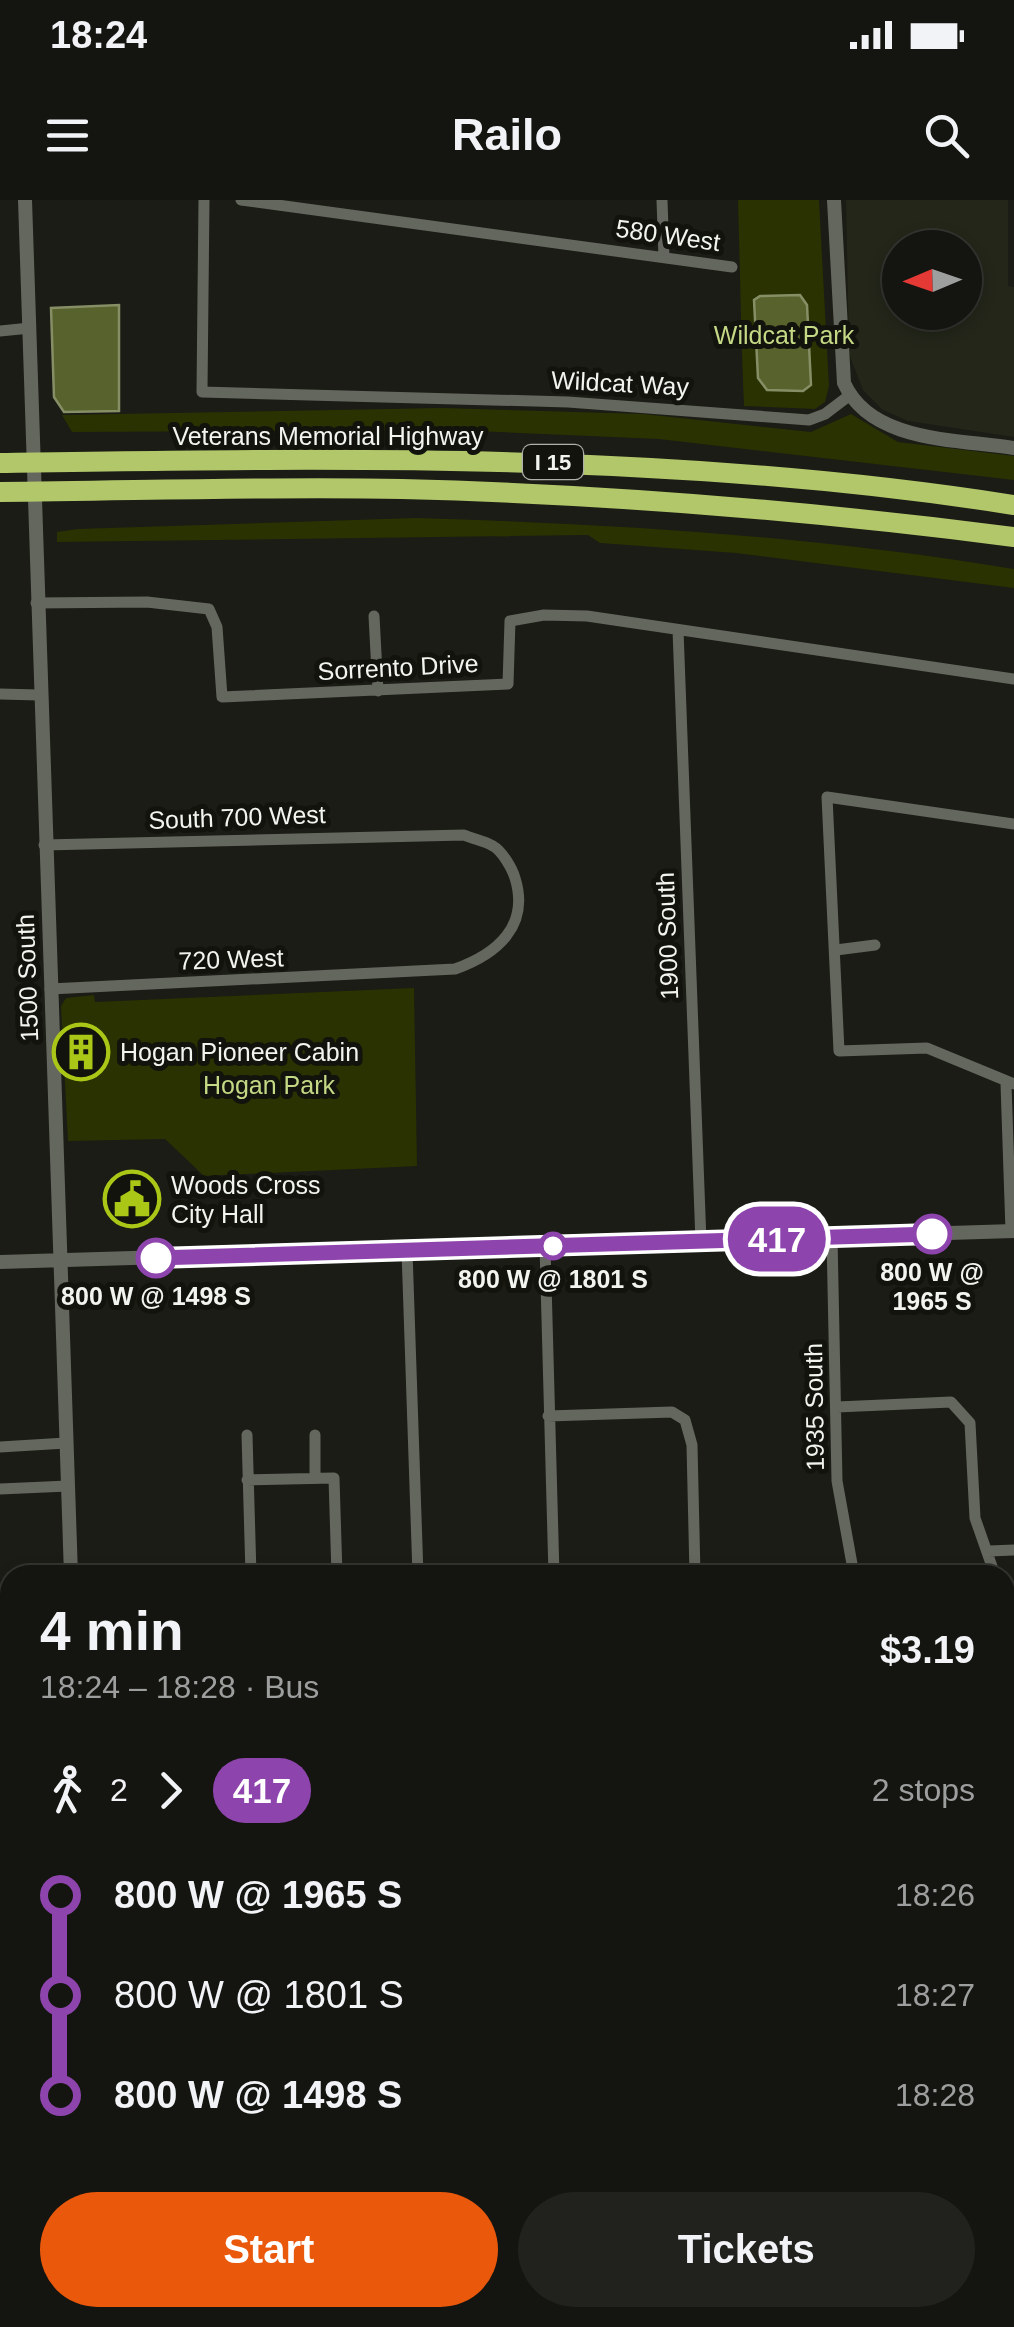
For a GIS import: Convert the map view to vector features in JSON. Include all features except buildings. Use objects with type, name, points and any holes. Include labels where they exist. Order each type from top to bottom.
[{"type":"highway","name":"Veterans Memorial Highway","points":[[0,463],[536,460],[940,493],[1014,505]]},
{"type":"highway","name":"I 15","points":[[0,492],[402,489],[889,521],[1014,537]]},
{"type":"street","name":"1500 South","points":[[25,200],[71,1565]]},
{"type":"street","name":"Wildcat Way","points":[[204,200],[202,392],[568,402],[808,420],[825,414],[850,396]]},
{"type":"street","name":"580 West","points":[[242,200],[732,267]]},
{"type":"street","points":[[662,200],[664,258]]},
{"type":"street","points":[[834,200],[844,383],[850,396],[878,420],[900,430],[1014,448]]},
{"type":"street","points":[[0,331],[30,328]]},
{"type":"street","name":"Sorrento Drive","points":[[36,603],[146,602],[209,610],[217,626],[222,697],[508,684],[510,621],[544,614],[1014,679]]},
{"type":"street","points":[[374,616],[378,691]]},
{"type":"street","name":"1900 South","points":[[678,630],[701,1242]]},
{"type":"street","points":[[0,694],[40,695]]},
{"type":"street","points":[[0,1262],[1013,1231],[1010,1084],[927,1048],[839,1051],[827,797],[1014,824]]},
{"type":"street","name":"South 700 West","points":[[44,844],[431,833],[464,836],[497,847],[514,873],[522,905],[510,935],[484,958],[455,969],[413,974]]},
{"type":"street","points":[[836,950],[875,945]]},
{"type":"street","name":"720 West","points":[[50,989],[413,974]]},
{"type":"street","name":"1935 South","points":[[832,1237],[837,1481],[852,1565]]},
{"type":"street","points":[[545,1246],[554,1565]]},
{"type":"street","points":[[407,1251],[418,1565]]},
{"type":"street","points":[[838,1407],[951,1402],[970,1423],[975,1518],[993,1565]]},
{"type":"street","points":[[548,1416],[672,1412],[685,1420],[692,1445],[696,1565]]},
{"type":"street","points":[[247,1435],[251,1565]]},
{"type":"street","points":[[315,1435],[315,1478]]},
{"type":"street","points":[[0,1446],[66,1444]]},
{"type":"street","points":[[247,1480],[334,1478],[337,1565]]},
{"type":"street","points":[[0,1489],[68,1486]]},
{"type":"street","points":[[989,1550],[1014,1550]]},
{"type":"shaded area","points":[[846,200],[1008,200],[1008,286],[1014,287],[1014,437],[908,421],[883,410],[863,390],[849,354]]},
{"type":"shaded area","points":[[800,295],[807,305],[811,385],[803,391],[767,390],[758,378],[754,300],[760,296]]},
{"type":"shaded area","points":[[119,305],[119,411],[64,412],[54,397],[51,308]]},
{"type":"green space","name":"Wildcat Park","points":[[738,200],[819,200],[829,386],[825,402],[815,409],[744,406]]},
{"type":"green space","points":[[442,408],[643,414],[811,432],[851,414],[898,442],[1014,456],[1014,480],[659,439],[451,430],[72,432],[62,415]]},
{"type":"green space","points":[[416,518],[641,528],[865,548],[1014,569],[1014,588],[736,553],[600,543],[588,535],[57,542],[57,532],[78,529]]},
{"type":"green space","name":"Hogan Park","points":[[414,988],[417,1166],[204,1176],[165,1139],[68,1141],[61,1006],[66,998],[94,995],[95,1002]]},
{"type":"bus line","name":"417","points":[[156,1258],[932,1234]]},
{"type":"place","name":"Hogan Pioneer Cabin","points":[[81,1052]]},
{"type":"place","name":"Woods Cross City Hall","points":[[132,1199]]},
{"type":"place","name":"800 W @ 1965 S","points":[[932,1234]]},
{"type":"place","name":"800 W @ 1801 S","points":[[553,1246]]},
{"type":"place","name":"800 W @ 1498 S","points":[[156,1258]]}]
